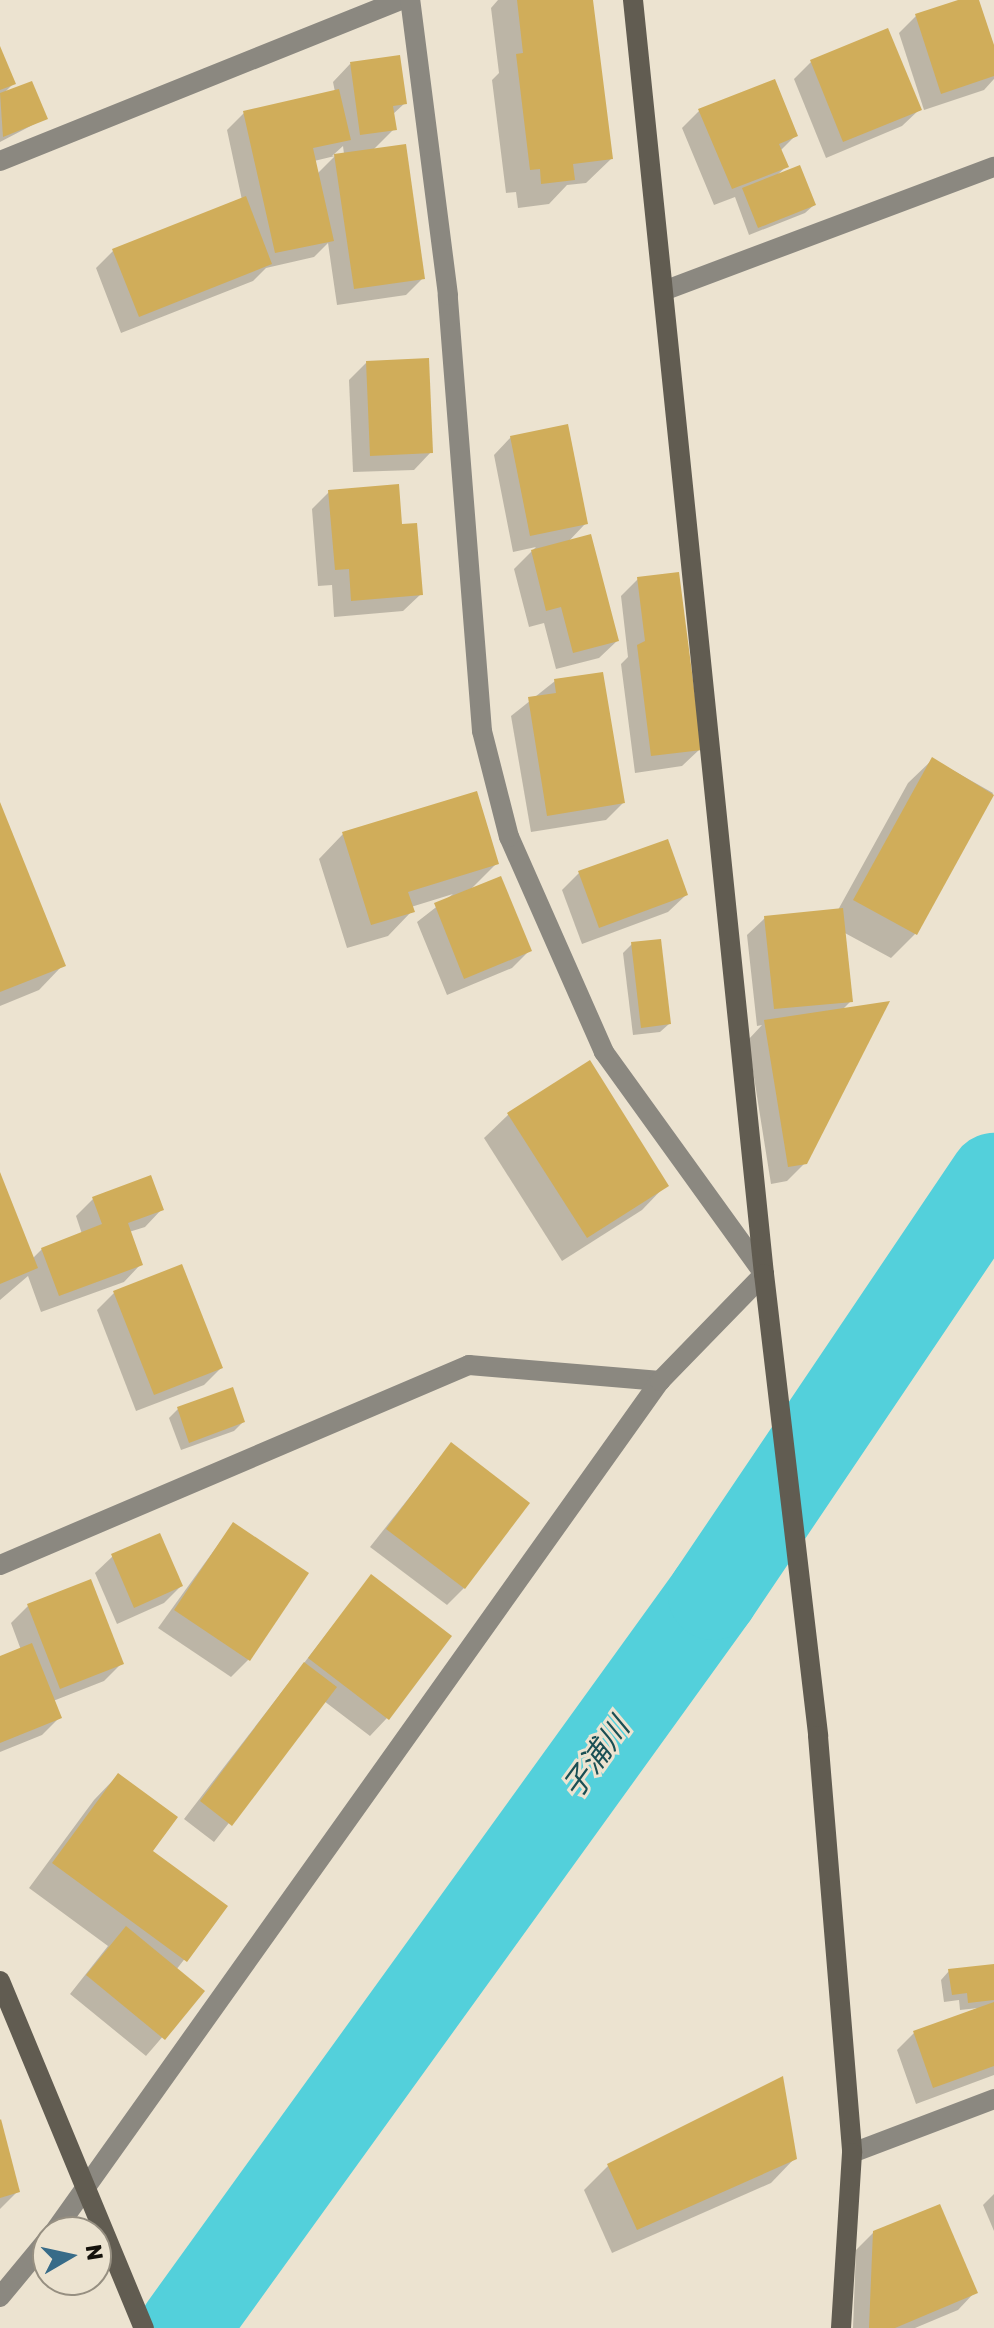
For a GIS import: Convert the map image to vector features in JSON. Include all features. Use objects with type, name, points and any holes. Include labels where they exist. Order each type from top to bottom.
[{"type":"street","points":[[0,161],[401,0]]},
{"type":"street","points":[[410,0],[448,295],[482,731],[509,837],[604,1052],[764,1274]]},
{"type":"street","points":[[633,0],[666,290],[764,1274],[818,1736],[852,2153],[841,2328]]},
{"type":"street","points":[[666,290],[994,167]]},
{"type":"street","points":[[67,2216],[660,1381],[764,1274]]},
{"type":"street","points":[[0,1565],[469,1365],[660,1381]]},
{"type":"street","points":[[0,1981],[144,2328]]},
{"type":"street","points":[[852,2153],[994,2099]]},
{"type":"street","points":[[0,2297],[32,2258]]},
{"type":"building","points":[[517,0],[593,0],[613,159],[573,164],[575,180],[541,184],[540,169],[530,170],[516,54],[523,53]]},
{"type":"building","points":[[958,0],[979,0],[994,45],[994,76],[941,94],[915,14]]},
{"type":"building","points":[[888,28],[922,110],[843,142],[810,60]]},
{"type":"building","points":[[0,46],[16,84],[0,90]]},
{"type":"building","points":[[400,55],[407,104],[393,106],[397,130],[360,135],[350,62]]},
{"type":"building","points":[[775,79],[798,136],[779,144],[789,167],[732,189],[698,109]]},
{"type":"building","points":[[32,81],[48,119],[3,137],[0,93]]},
{"type":"building","points":[[339,89],[351,140],[313,148],[334,241],[275,253],[243,111]]},
{"type":"building","points":[[406,144],[425,279],[354,289],[334,154]]},
{"type":"building","points":[[800,165],[816,205],[758,228],[742,188]]},
{"type":"building","points":[[246,196],[272,264],[139,317],[112,249]]},
{"type":"building","points":[[429,358],[433,453],[370,456],[366,361]]},
{"type":"building","points":[[568,424],[588,524],[530,536],[510,436]]},
{"type":"building","points":[[399,484],[402,524],[417,523],[423,595],[351,601],[349,569],[335,570],[328,490]]},
{"type":"building","points":[[591,534],[619,641],[573,653],[561,607],[546,611],[531,550]]},
{"type":"building","points":[[679,572],[702,750],[651,756],[637,645],[645,641],[637,577]]},
{"type":"building","points":[[603,672],[625,803],[547,816],[528,697],[556,693],[554,679]]},
{"type":"building","points":[[932,757],[994,795],[917,935],[853,900]]},
{"type":"building","points":[[477,791],[499,864],[408,892],[415,912],[371,925],[342,832]]},
{"type":"building","points":[[0,802],[66,966],[0,992]]},
{"type":"building","points":[[668,839],[688,895],[599,928],[578,871]]},
{"type":"building","points":[[501,876],[532,951],[464,979],[434,903]]},
{"type":"building","points":[[843,908],[853,1002],[774,1009],[764,916]]},
{"type":"building","points":[[661,939],[671,1024],[641,1028],[631,942]]},
{"type":"building","points":[[890,1001],[807,1164],[788,1167],[764,1020]]},
{"type":"building","points":[[590,1060],[669,1186],[587,1238],[507,1113]]},
{"type":"building","points":[[0,1172],[38,1268],[0,1284]]},
{"type":"building","points":[[151,1175],[164,1210],[128,1223],[143,1265],[59,1296],[41,1248],[102,1224],[92,1197]]},
{"type":"building","points":[[182,1264],[223,1368],[154,1395],[113,1291]]},
{"type":"building","points":[[233,1387],[245,1422],[189,1443],[177,1407]]},
{"type":"building","points":[[451,1442],[530,1503],[465,1589],[386,1529]]},
{"type":"building","points":[[233,1522],[309,1573],[250,1661],[174,1610]]},
{"type":"building","points":[[160,1533],[183,1586],[134,1608],[111,1554]]},
{"type":"building","points":[[371,1574],[452,1636],[389,1720],[308,1658]]},
{"type":"building","points":[[91,1579],[124,1664],[60,1689],[27,1604]]},
{"type":"building","points":[[32,1643],[62,1718],[0,1743],[0,1656]]},
{"type":"building","points":[[304,1662],[337,1687],[232,1826],[200,1801]]},
{"type":"building","points":[[118,1773],[178,1817],[153,1851],[228,1906],[187,1962],[52,1863]]},
{"type":"building","points":[[126,1926],[205,1991],[165,2040],[86,1975]]},
{"type":"building","points":[[994,1964],[994,2000],[968,2003],[967,1993],[952,1995],[948,1969]]},
{"type":"building","points":[[994,2002],[994,2066],[933,2088],[913,2031]]},
{"type":"building","points":[[783,2076],[797,2159],[637,2230],[607,2164]]},
{"type":"building","points":[[0,2120],[20,2192],[0,2198]]},
{"type":"building","points":[[940,2204],[978,2293],[895,2328],[869,2328],[873,2231]]},
{"type":"waterway","name":"子浦川","points":[[184,2328],[713,1595],[994,1178]]}]
